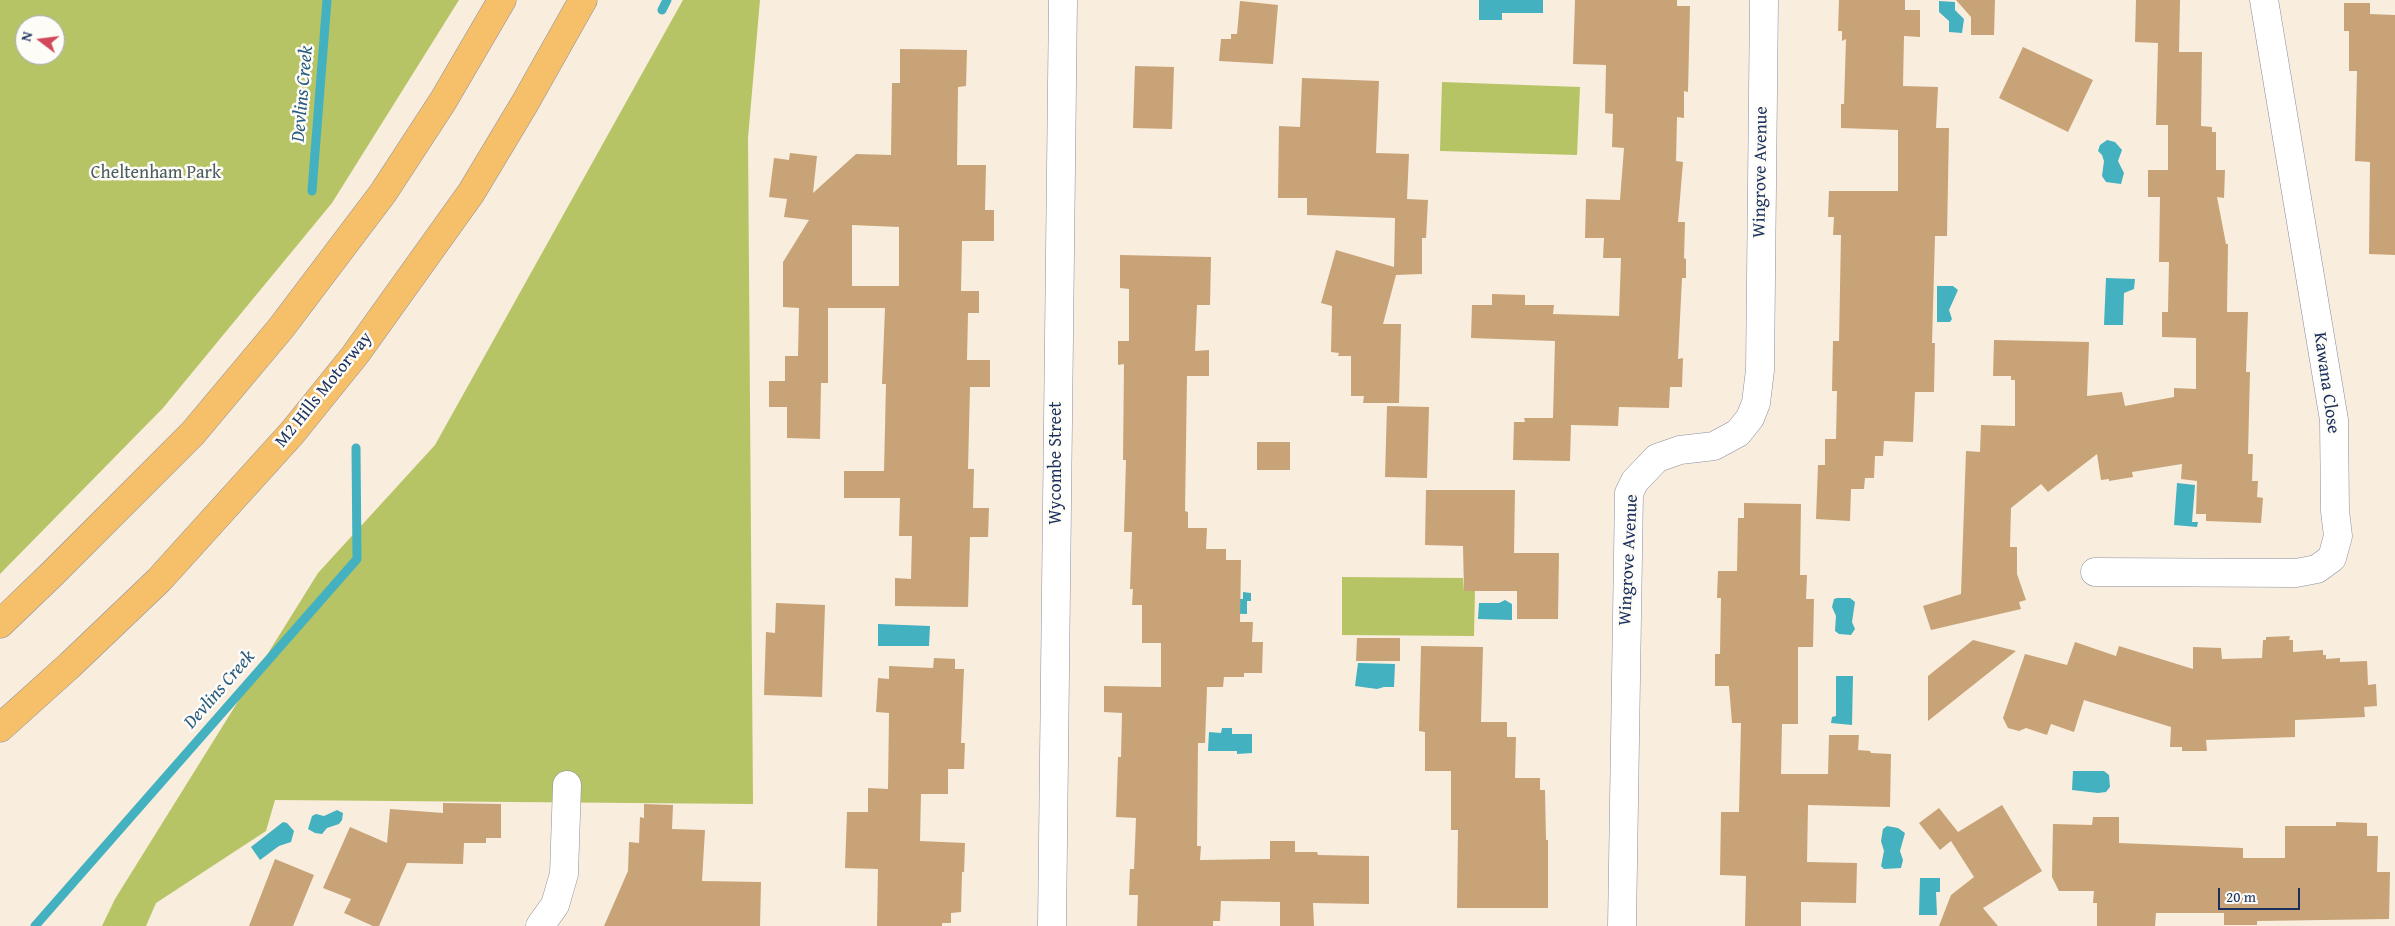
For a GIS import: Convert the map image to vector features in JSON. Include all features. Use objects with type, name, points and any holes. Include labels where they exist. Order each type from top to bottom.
[{"type":"highway","points":[[0,624],[193,432],[281,328],[383,193],[443,101],[502,0]]},
{"type":"highway","name":"M2 Hills Motorway","points":[[0,728],[70,665],[159,580],[292,433],[355,355],[470,193],[525,103],[583,0]]},
{"type":"street","name":"Wycombe Street","points":[[1052,926],[1063,0]]},
{"type":"street","name":"Wingrove Avenue","points":[[1622,926],[1629,492],[1635,481],[1657,458],[1680,450],[1714,446],[1738,433],[1750,418],[1756,403],[1760,370],[1764,0]]},
{"type":"street","name":"Kawana Close","points":[[2095,572],[2296,573],[2317,569],[2332,558],[2338,536],[2334,511],[2334,420],[2264,0]]},
{"type":"street","points":[[540,926],[555,905],[564,874],[566,785]]},
{"type":"green space","name":"Cheltenham Park","points":[[0,0],[459,0],[332,203],[163,408],[0,574]]},
{"type":"green space","points":[[683,0],[760,0],[748,138],[753,804],[275,800],[266,831],[156,903],[146,926],[102,926],[115,899],[318,573],[435,445]]},
{"type":"green space","points":[[1442,82],[1580,87],[1577,155],[1440,151]]},
{"type":"green space","points":[[1342,577],[1463,578],[1464,591],[1475,591],[1474,636],[1342,635]]},
{"type":"water","points":[[1479,0],[1543,0],[1543,13],[1502,13],[1502,20],[1479,20]]},
{"type":"water","points":[[1939,1],[1955,2],[1955,10],[1964,19],[1962,33],[1949,32],[1949,21],[1939,12]]},
{"type":"water","points":[[2107,140],[2115,142],[2122,150],[2118,161],[2124,173],[2121,184],[2106,182],[2102,176],[2104,161],[2098,151],[2100,145]]},
{"type":"water","points":[[2106,278],[2135,279],[2134,289],[2124,293],[2123,325],[2104,325]]},
{"type":"water","points":[[1937,286],[1953,286],[1958,290],[1949,310],[1952,319],[1950,322],[1937,322]]},
{"type":"water","points":[[2177,483],[2195,485],[2192,522],[2198,522],[2197,527],[2174,525]]},
{"type":"water","points":[[1243,592],[1251,593],[1251,601],[1247,601],[1247,614],[1209,613],[1210,598],[1243,599]]},
{"type":"water","points":[[1850,598],[1855,602],[1852,622],[1855,629],[1851,635],[1839,634],[1835,631],[1836,616],[1832,607],[1834,599]]},
{"type":"water","points":[[1505,600],[1512,604],[1512,620],[1478,619],[1479,603],[1499,603]]},
{"type":"water","points":[[878,624],[930,626],[929,646],[878,646]]},
{"type":"water","points":[[1358,663],[1395,664],[1394,687],[1377,689],[1355,686]]},
{"type":"water","points":[[1836,676],[1853,676],[1852,725],[1831,723],[1832,717],[1836,716]]},
{"type":"water","points":[[1222,728],[1232,728],[1232,734],[1252,734],[1252,753],[1237,754],[1237,751],[1208,751],[1209,732],[1221,733]]},
{"type":"water","points":[[2073,771],[2104,771],[2109,775],[2110,787],[2106,792],[2098,793],[2072,790]]},
{"type":"water","points":[[337,810],[343,813],[339,824],[327,828],[322,834],[308,829],[312,816],[316,814],[324,816]]},
{"type":"water","points":[[283,822],[287,823],[294,831],[291,842],[279,846],[260,860],[251,847]]},
{"type":"water","points":[[1887,826],[1898,828],[1905,833],[1900,851],[1903,860],[1901,868],[1884,869],[1881,866],[1884,851],[1881,841],[1883,829]]},
{"type":"water","points":[[1920,878],[1940,878],[1940,892],[1936,892],[1937,915],[1919,915]]},
{"type":"building","points":[[1575,0],[1677,0],[1677,6],[1690,6],[1688,92],[1684,91],[1684,118],[1677,117],[1676,161],[1683,162],[1678,222],[1685,222],[1684,258],[1686,259],[1686,278],[1682,278],[1678,359],[1683,358],[1682,387],[1670,387],[1669,408],[1619,407],[1618,426],[1571,425],[1570,461],[1513,460],[1514,422],[1525,422],[1524,418],[1553,418],[1555,341],[1471,338],[1472,305],[1492,305],[1492,294],[1525,295],[1525,305],[1554,305],[1553,314],[1619,316],[1621,258],[1603,258],[1604,238],[1585,238],[1586,199],[1620,200],[1624,148],[1612,147],[1613,114],[1605,113],[1606,65],[1573,64]]},
{"type":"building","points":[[1839,0],[1905,0],[1905,10],[1920,10],[1920,37],[1904,36],[1903,86],[1938,87],[1936,128],[1949,128],[1947,236],[1935,236],[1932,343],[1935,343],[1934,392],[1915,392],[1913,442],[1884,441],[1883,456],[1875,456],[1874,478],[1865,478],[1864,489],[1851,489],[1850,521],[1816,519],[1818,465],[1825,465],[1825,439],[1836,439],[1837,391],[1832,391],[1833,341],[1839,341],[1841,235],[1833,235],[1834,217],[1828,217],[1829,191],[1898,191],[1898,130],[1841,128],[1841,104],[1844,104],[1846,39],[1842,41],[1842,31],[1838,31]]},
{"type":"building","points":[[1956,0],[1995,0],[1994,35],[1971,35],[1971,17]]},
{"type":"building","points":[[2136,0],[2180,0],[2179,52],[2202,52],[2201,126],[2212,127],[2212,132],[2216,132],[2216,170],[2225,170],[2224,198],[2217,197],[2226,244],[2228,244],[2227,312],[2248,312],[2246,372],[2250,372],[2248,454],[2253,454],[2252,481],[2258,481],[2257,497],[2263,498],[2261,523],[2206,521],[2206,514],[2196,514],[2197,481],[2181,479],[2182,464],[2132,472],[2133,477],[2109,481],[2109,479],[2101,480],[2097,454],[2048,492],[2041,484],[2011,508],[2010,547],[2017,547],[2017,574],[2026,600],[2019,602],[2021,609],[1931,630],[1923,606],[1961,594],[1966,451],[1980,452],[1981,425],[2015,426],[2015,380],[2011,380],[2011,376],[1993,376],[1994,340],[2089,342],[2087,396],[2122,392],[2125,406],[2174,397],[2174,388],[2196,389],[2196,338],[2162,337],[2162,312],[2168,312],[2169,262],[2159,262],[2160,197],[2148,197],[2148,170],[2168,170],[2168,125],[2156,125],[2158,43],[2135,42]]},
{"type":"building","points":[[1240,1],[1278,5],[1273,64],[1219,61],[1221,39],[1231,39],[1231,34],[1237,34]]},
{"type":"building","points":[[2344,3],[2370,3],[2370,14],[2395,15],[2395,255],[2369,254],[2370,162],[2355,161],[2357,71],[2349,71],[2349,31],[2344,31]]},
{"type":"building","points":[[2023,47],[2093,80],[2068,132],[1999,98]]},
{"type":"building","points":[[900,49],[967,50],[966,86],[958,87],[957,165],[986,165],[985,210],[994,210],[994,241],[962,241],[961,291],[979,291],[979,313],[968,313],[967,360],[990,360],[990,387],[970,387],[968,469],[974,469],[973,508],[989,508],[988,537],[970,537],[968,607],[895,606],[895,578],[911,579],[912,536],[899,536],[900,498],[844,498],[844,471],[884,471],[886,384],[882,384],[885,308],[828,308],[828,383],[821,383],[820,439],[787,438],[787,407],[769,407],[769,381],[785,381],[785,356],[798,356],[799,308],[783,307],[783,262],[809,220],[784,217],[787,199],[769,197],[774,158],[789,160],[790,153],[817,156],[813,193],[856,154],[891,155],[892,83],[900,83]],"holes":[[[852,225],[899,227],[899,286],[852,286]]]},
{"type":"building","points":[[1135,66],[1174,67],[1172,129],[1133,128]]},
{"type":"building","points":[[1302,78],[1379,81],[1376,153],[1409,154],[1407,199],[1428,200],[1426,238],[1422,238],[1422,274],[1396,275],[1383,324],[1401,324],[1399,403],[1363,403],[1364,396],[1351,396],[1351,356],[1338,356],[1339,353],[1331,352],[1332,306],[1321,303],[1336,250],[1394,267],[1395,218],[1307,215],[1307,198],[1278,198],[1279,126],[1300,127]]},
{"type":"building","points":[[1120,255],[1211,257],[1210,305],[1197,305],[1195,351],[1209,350],[1209,376],[1187,376],[1185,511],[1188,512],[1188,528],[1207,528],[1206,549],[1226,549],[1226,560],[1241,560],[1240,622],[1253,622],[1252,642],[1263,642],[1262,673],[1244,673],[1244,677],[1224,677],[1223,687],[1207,687],[1205,743],[1198,743],[1197,846],[1201,846],[1200,860],[1270,859],[1270,841],[1295,841],[1295,852],[1317,852],[1318,855],[1369,856],[1369,904],[1313,903],[1314,926],[1280,926],[1280,902],[1221,901],[1220,921],[1213,921],[1213,926],[1137,926],[1138,895],[1129,895],[1130,869],[1134,869],[1136,818],[1116,817],[1118,757],[1121,757],[1122,713],[1104,712],[1104,686],[1161,687],[1161,643],[1142,643],[1142,605],[1132,605],[1133,589],[1130,589],[1132,532],[1124,532],[1126,460],[1123,460],[1124,364],[1118,365],[1118,341],[1129,341],[1129,289],[1120,288]]},
{"type":"building","points":[[1387,406],[1429,407],[1427,478],[1385,477]]},
{"type":"building","points":[[1257,442],[1290,442],[1290,470],[1257,470]]},
{"type":"building","points":[[1426,490],[1515,490],[1514,553],[1559,553],[1558,619],[1517,619],[1517,591],[1464,591],[1463,546],[1425,545]]},
{"type":"building","points":[[1744,503],[1801,504],[1800,575],[1807,575],[1806,599],[1814,599],[1813,647],[1798,647],[1798,724],[1782,724],[1781,774],[1828,774],[1829,735],[1859,735],[1858,750],[1891,754],[1890,807],[1808,805],[1807,862],[1857,863],[1856,903],[1801,902],[1801,926],[1745,926],[1746,876],[1720,875],[1721,812],[1739,812],[1741,723],[1732,723],[1729,686],[1715,686],[1715,654],[1720,654],[1721,598],[1717,598],[1718,571],[1737,571],[1738,518],[1744,518]]},
{"type":"building","points":[[776,603],[825,605],[822,697],[764,695],[766,632],[775,633]]},
{"type":"building","points":[[2290,636],[2289,640],[2293,640],[2293,652],[2323,650],[2323,655],[2326,655],[2326,659],[2340,658],[2340,662],[2367,661],[2368,685],[2376,684],[2377,706],[2364,707],[2365,717],[2295,720],[2295,737],[2206,740],[2207,751],[2182,751],[2182,747],[2170,747],[2171,727],[2084,700],[2074,732],[2051,724],[2047,735],[2026,728],[2019,731],[2008,728],[2003,718],[2025,654],[2067,665],[2075,642],[2116,656],[2119,646],[2193,669],[2193,647],[2221,648],[2222,659],[2262,658],[2263,640],[2266,640],[2266,637]]},
{"type":"building","points":[[1357,638],[1400,638],[1400,661],[1356,661]]},
{"type":"building","points":[[1973,640],[2016,651],[1928,721],[1928,676]]},
{"type":"building","points":[[1421,646],[1483,647],[1481,722],[1507,722],[1507,737],[1516,737],[1515,778],[1540,778],[1540,790],[1545,790],[1546,840],[1548,840],[1548,908],[1457,908],[1458,830],[1451,830],[1451,771],[1425,771],[1425,732],[1419,731]]},
{"type":"building","points":[[934,658],[955,659],[955,669],[964,669],[961,743],[965,743],[964,769],[948,769],[948,794],[921,794],[920,841],[965,843],[961,912],[951,913],[951,923],[942,923],[942,926],[877,926],[878,869],[845,868],[847,812],[868,812],[868,788],[888,789],[889,713],[876,712],[878,678],[889,679],[889,666],[933,668]]},
{"type":"building","points":[[443,803],[501,804],[501,838],[486,838],[486,843],[464,843],[463,864],[407,863],[379,926],[373,926],[344,913],[351,899],[323,888],[350,827],[387,843],[390,809],[443,813]]},
{"type":"building","points":[[644,804],[673,805],[672,829],[705,830],[702,881],[761,882],[760,926],[604,926],[628,871],[629,842],[639,843],[640,817],[644,818]]},
{"type":"building","points":[[2002,805],[2042,871],[1983,908],[1998,926],[1939,926],[1951,895],[1974,877],[1951,841],[1940,850],[1919,823],[1939,808],[1958,832]]},
{"type":"building","points":[[2093,817],[2119,817],[2119,843],[2243,848],[2243,858],[2285,858],[2285,826],[2336,826],[2336,822],[2367,823],[2367,836],[2378,836],[2377,872],[2390,872],[2389,919],[2257,921],[2257,925],[2224,925],[2224,913],[2156,913],[2155,926],[2097,926],[2097,903],[2093,903],[2094,891],[2059,891],[2052,877],[2053,824],[2092,825]]},
{"type":"building","points":[[275,859],[314,875],[293,926],[249,926]]},
{"type":"waterway","name":"Devlins Creek","points":[[312,191],[327,0]]},
{"type":"waterway","points":[[662,10],[667,0]]},
{"type":"waterway","name":"Devlins Creek","points":[[35,926],[357,559],[356,448]]}]
